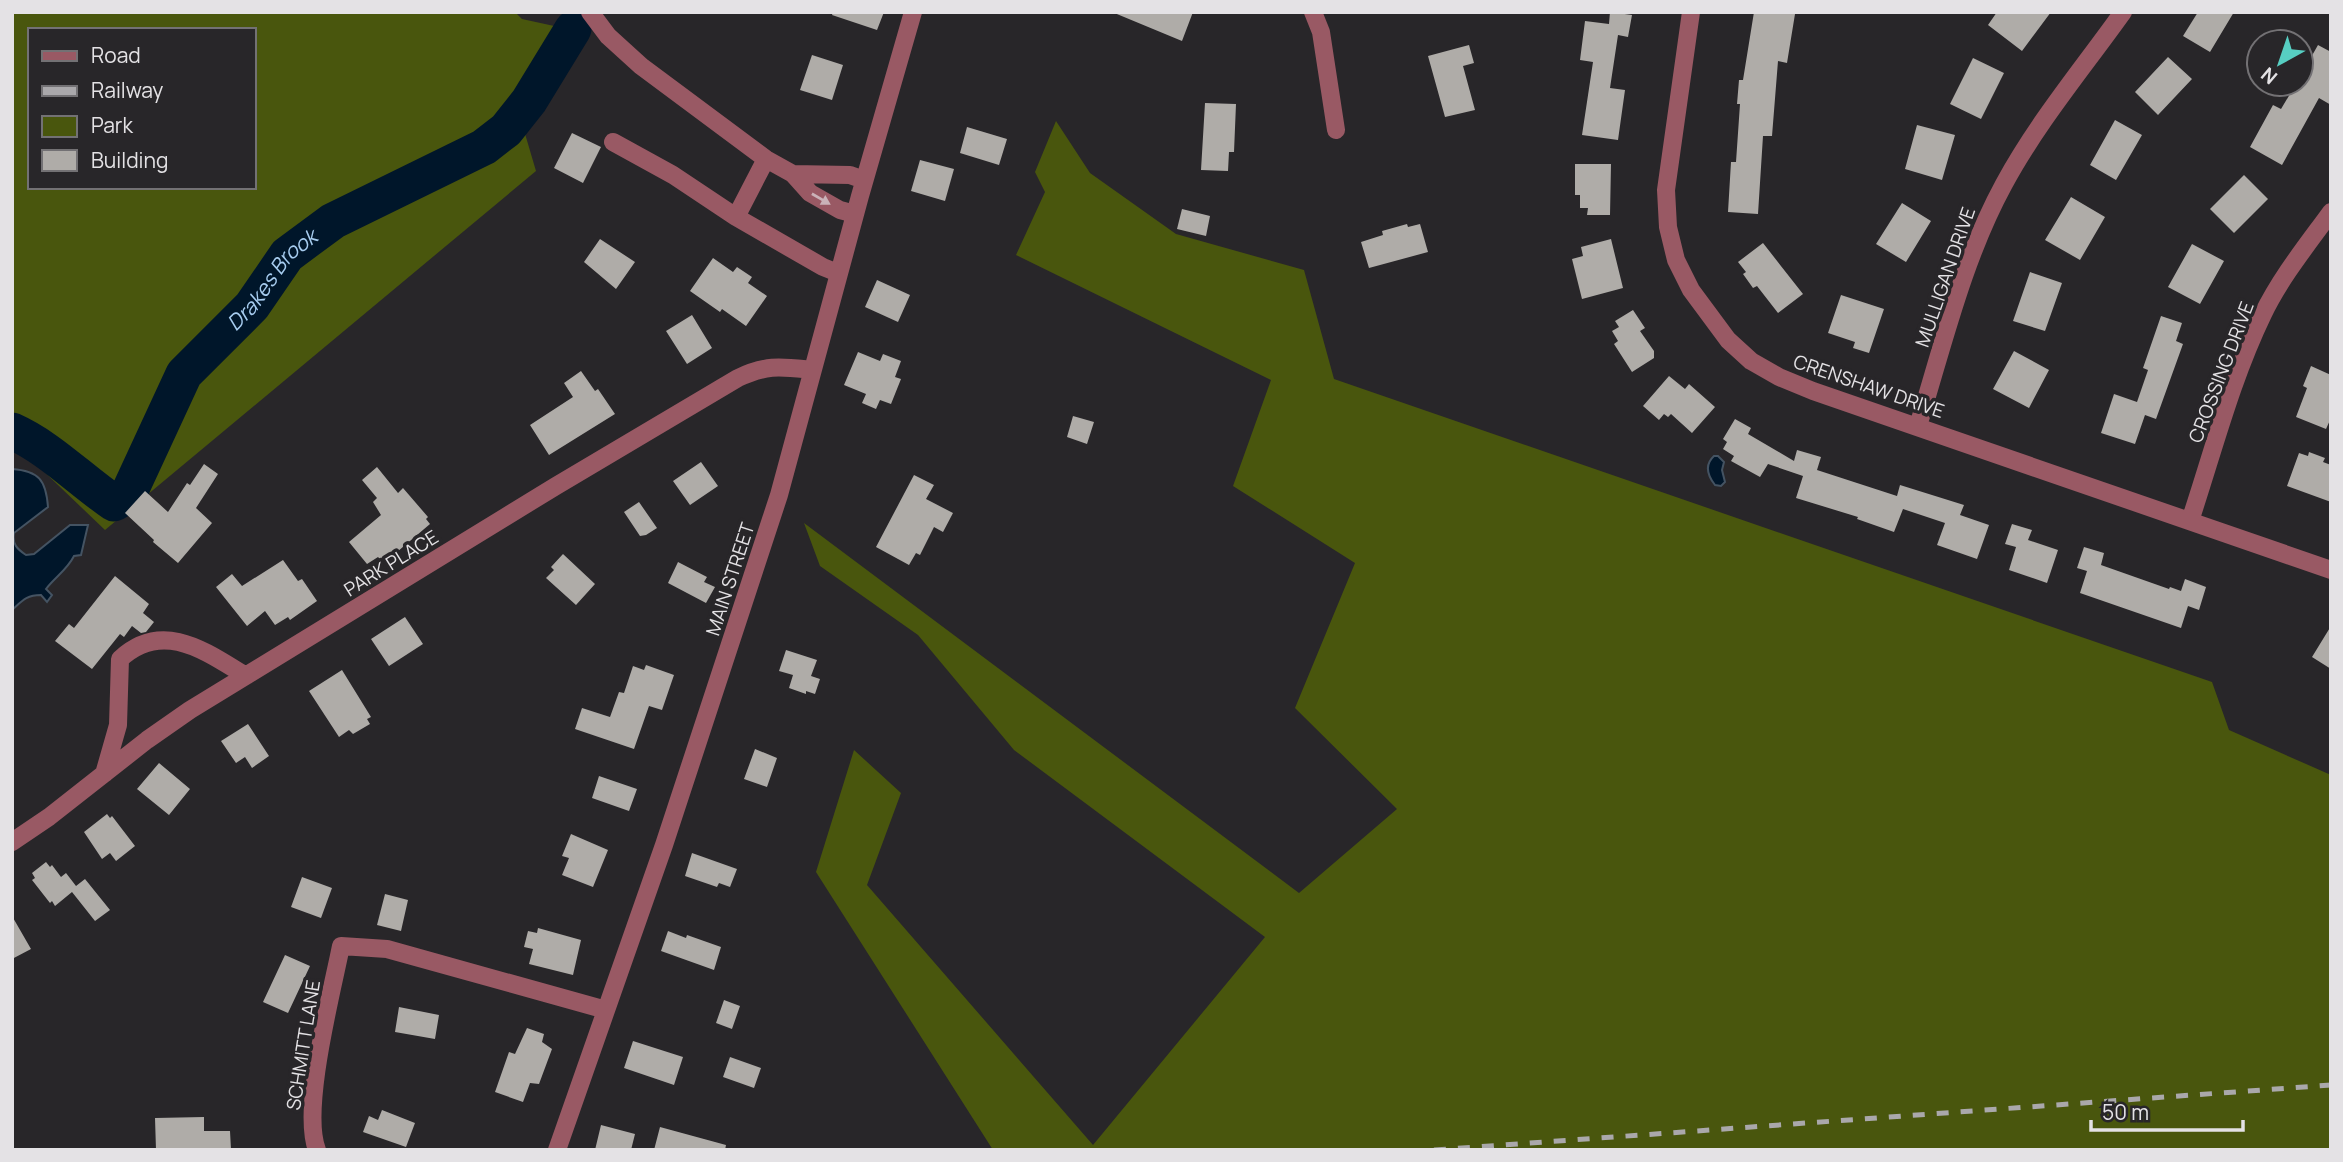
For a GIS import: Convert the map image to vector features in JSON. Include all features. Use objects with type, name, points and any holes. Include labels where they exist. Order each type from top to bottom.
[{"type":"street","points":[[590,12],[608,36],[641,66],[766,159],[793,174],[810,193],[840,210],[855,214]]},
{"type":"street","name":"MAIN STREET","points":[[557,1150],[664,845],[779,495],[838,273],[913,12]]},
{"type":"street","points":[[1313,12],[1321,32],[1336,130]]},
{"type":"street","name":"CRENSHAW DRIVE","points":[[1691,12],[1666,190],[1668,227],[1676,260],[1691,290],[1728,340],[1751,361],[1779,377],[1814,391],[2331,570]]},
{"type":"street","name":"MULLIGAN DRIVE","points":[[1918,426],[1965,273],[2004,184],[2039,129],[2123,12]]},
{"type":"street","points":[[613,142],[673,176],[736,217],[838,273]]},
{"type":"street","points":[[736,217],[766,159]]},
{"type":"street","points":[[793,174],[850,175],[864,180]]},
{"type":"street","name":"CROSSING DRIVE","points":[[2190,521],[2236,382],[2263,314],[2331,212]]},
{"type":"street","name":"PARK PLACE","points":[[12,842],[49,817],[146,740],[246,676],[738,378],[772,366],[813,370]]},
{"type":"street","points":[[104,774],[118,725],[120,659],[130,650],[153,642],[173,640],[196,647],[246,676]]},
{"type":"street","points":[[118,725],[146,740]]},
{"type":"street","name":"SCHMITT LANE","points":[[317,1150],[313,1130],[316,1084],[341,946],[387,949],[606,1010]]},
{"type":"green space","points":[[12,12],[515,12],[522,19],[568,29],[518,110],[536,171],[105,530],[12,441]]},
{"type":"green space","points":[[1056,121],[1090,173],[1176,234],[1304,270],[1334,379],[2212,682],[2229,730],[2331,775],[2331,1150],[993,1150],[816,872],[854,750],[901,793],[867,885],[1093,1145],[1265,937],[1014,750],[918,635],[820,566],[804,523],[1299,893],[1397,809],[1295,708],[1355,563],[1233,486],[1271,380],[1016,255],[1045,192],[1035,172]]},
{"type":"water","points":[[1714,456],[1724,462],[1722,470],[1725,482],[1721,486],[1715,485],[1709,474],[1709,463]]},
{"type":"water","points":[[12,469],[35,475],[43,484],[47,498],[48,507],[14,533],[15,543],[23,553],[34,554],[70,525],[88,525],[81,555],[74,556],[46,589],[52,595],[47,602],[41,595],[32,596],[12,610]]},
{"type":"building","points":[[833,12],[884,12],[877,30],[832,15]]},
{"type":"building","points":[[1112,12],[1193,12],[1182,41]]},
{"type":"building","points":[[1610,12],[1632,15],[1628,37],[1618,35],[1610,88],[1625,90],[1618,140],[1582,135],[1593,62],[1580,60],[1585,21],[1609,24]]},
{"type":"building","points":[[1754,12],[1795,14],[1787,63],[1778,61],[1772,136],[1763,136],[1758,214],[1728,212],[1731,162],[1736,162],[1739,80],[1743,80]]},
{"type":"building","points":[[1997,12],[2051,12],[2022,51],[1988,25]]},
{"type":"building","points":[[2198,12],[2234,12],[2210,52],[2183,36]]},
{"type":"building","points":[[1469,45],[1474,63],[1463,66],[1475,110],[1445,117],[1428,56]]},
{"type":"building","points":[[2318,45],[2331,52],[2331,105],[2319,98],[2282,165],[2250,147],[2273,105],[2281,109],[2288,98],[2315,98],[2315,50]]},
{"type":"building","points":[[812,55],[843,65],[832,100],[800,90]]},
{"type":"building","points":[[2168,57],[2192,79],[2158,115],[2135,92]]},
{"type":"building","points":[[1973,58],[2004,73],[1981,119],[1950,104]]},
{"type":"building","points":[[1205,103],[1236,104],[1234,152],[1229,152],[1228,171],[1201,170]]},
{"type":"building","points":[[2115,120],[2142,135],[2116,180],[2090,165]]},
{"type":"building","points":[[1917,125],[1955,135],[1942,180],[1905,169]]},
{"type":"building","points":[[967,127],[1007,139],[999,165],[960,153]]},
{"type":"building","points":[[572,133],[601,147],[583,183],[554,168]]},
{"type":"building","points":[[920,160],[954,169],[945,201],[911,191]]},
{"type":"building","points":[[1575,164],[1611,164],[1610,215],[1587,215],[1588,208],[1580,208],[1580,195],[1575,195]]},
{"type":"building","points":[[2244,175],[2268,199],[2234,233],[2210,209]]},
{"type":"building","points":[[2071,197],[2105,217],[2080,260],[2045,240]]},
{"type":"building","points":[[1902,203],[1931,221],[1906,262],[1876,244]]},
{"type":"building","points":[[1182,209],[1210,216],[1206,236],[1177,229]]},
{"type":"building","points":[[1407,224],[1408,227],[1420,224],[1428,252],[1369,268],[1361,242],[1383,235],[1382,231]]},
{"type":"building","points":[[600,239],[635,262],[616,289],[584,262]]},
{"type":"building","points":[[1611,239],[1623,288],[1582,299],[1572,259],[1583,256],[1581,247]]},
{"type":"building","points":[[1763,243],[1803,294],[1778,313],[1757,286],[1753,288],[1738,262]]},
{"type":"building","points":[[2192,244],[2224,261],[2200,304],[2168,287]]},
{"type":"building","points":[[713,258],[733,272],[737,267],[752,277],[748,283],[767,296],[746,326],[690,291]]},
{"type":"building","points":[[2030,272],[2062,283],[2045,331],[2013,321]]},
{"type":"building","points":[[877,280],[910,295],[898,322],[865,307]]},
{"type":"building","points":[[1841,295],[1884,309],[1869,353],[1853,348],[1855,342],[1828,333]]},
{"type":"building","points":[[1633,310],[1645,328],[1640,331],[1654,351],[1654,358],[1632,372],[1614,344],[1618,341],[1612,331],[1619,327],[1615,321]]},
{"type":"building","points":[[692,315],[712,348],[687,364],[666,331]]},
{"type":"building","points":[[2161,316],[2182,323],[2176,341],[2183,344],[2156,419],[2145,415],[2135,444],[2101,433],[2114,394],[2137,402],[2148,370],[2143,368]]},
{"type":"building","points":[[2014,351],[2049,370],[2029,408],[1993,389]]},
{"type":"building","points":[[858,352],[880,361],[883,354],[901,361],[895,377],[901,379],[891,404],[880,400],[876,409],[862,403],[866,394],[844,385]]},
{"type":"building","points":[[2311,366],[2331,375],[2331,418],[2326,429],[2296,417],[2307,388],[2303,386]]},
{"type":"building","points":[[581,371],[595,391],[598,389],[615,414],[549,455],[530,425],[573,397],[564,383]]},
{"type":"building","points":[[1669,376],[1685,389],[1689,384],[1715,407],[1692,433],[1671,414],[1668,417],[1664,414],[1659,420],[1643,406]]},
{"type":"building","points":[[1073,416],[1094,422],[1087,444],[1067,437]]},
{"type":"building","points":[[1735,419],[1751,428],[1748,434],[1794,461],[1797,450],[1821,457],[1817,470],[1897,496],[1900,485],[1964,505],[1960,515],[1989,525],[1977,559],[1937,545],[1945,523],[1903,509],[1894,532],[1857,519],[1858,517],[1796,498],[1803,476],[1768,464],[1760,477],[1731,461],[1734,456],[1723,449],[1727,442],[1723,439]]},
{"type":"building","points":[[2309,452],[2325,458],[2323,462],[2331,465],[2331,502],[2287,486],[2299,453],[2308,456]]},
{"type":"building","points":[[701,462],[718,486],[690,505],[673,481]]},
{"type":"building","points":[[204,464],[218,474],[196,508],[212,523],[178,563],[125,513],[145,491],[168,512],[187,483],[190,485]]},
{"type":"building","points":[[377,467],[398,493],[403,488],[428,517],[426,519],[430,524],[384,563],[378,557],[367,564],[349,542],[381,515],[373,502],[377,498],[362,480]]},
{"type":"building","points":[[914,475],[934,485],[926,499],[953,513],[943,532],[934,527],[920,555],[916,553],[909,565],[876,547]]},
{"type":"building","points":[[639,502],[657,528],[640,536],[624,512]]},
{"type":"building","points":[[2012,524],[2032,530],[2028,540],[2058,550],[2047,583],[2009,570],[2016,547],[2005,544]]},
{"type":"building","points":[[2084,547],[2104,553],[2101,565],[2169,589],[2170,587],[2181,591],[2185,579],[2206,587],[2199,610],[2188,606],[2181,628],[2080,593],[2087,571],[2077,568]]},
{"type":"building","points":[[563,554],[595,584],[576,605],[546,578],[554,570],[551,567]]},
{"type":"building","points":[[283,560],[298,581],[302,579],[317,601],[290,620],[288,617],[275,625],[265,611],[247,626],[216,587],[232,574],[242,586]]},
{"type":"building","points":[[678,562],[707,577],[704,582],[715,587],[706,603],[668,583]]},
{"type":"building","points":[[115,576],[149,604],[143,613],[154,622],[146,632],[141,633],[132,626],[124,637],[120,634],[92,669],[55,641],[69,624],[74,628]]},
{"type":"building","points":[[405,617],[423,644],[389,666],[371,639]]},
{"type":"building","points":[[2331,626],[2331,669],[2312,657]]},
{"type":"building","points":[[786,650],[817,660],[811,676],[820,679],[815,694],[789,688],[793,675],[779,671]]},
{"type":"building","points":[[646,665],[674,675],[662,710],[649,706],[634,749],[575,729],[582,708],[610,717],[619,692],[624,693],[633,666],[644,670]]},
{"type":"building","points":[[342,670],[371,717],[367,719],[370,724],[353,734],[349,730],[339,737],[309,691]]},
{"type":"building","points":[[248,724],[269,756],[252,768],[245,757],[236,763],[221,741]]},
{"type":"building","points":[[755,749],[777,758],[767,787],[744,779]]},
{"type":"building","points":[[159,763],[190,789],[169,815],[137,789]]},
{"type":"building","points":[[599,776],[637,789],[629,811],[592,798]]},
{"type":"building","points":[[107,814],[110,818],[112,816],[135,846],[116,861],[110,853],[102,859],[84,832]]},
{"type":"building","points":[[571,834],[608,850],[593,887],[562,875],[569,858],[562,856]]},
{"type":"building","points":[[692,853],[737,869],[730,887],[719,883],[717,887],[685,876]]},
{"type":"building","points":[[46,862],[50,867],[52,865],[61,877],[66,873],[76,886],[85,879],[110,910],[95,921],[72,892],[55,906],[52,901],[50,903],[32,880],[35,878],[32,873]]},
{"type":"building","points":[[302,877],[332,888],[321,918],[291,907]]},
{"type":"building","points":[[385,894],[408,900],[401,931],[377,925]]},
{"type":"building","points":[[12,916],[31,949],[12,959]]},
{"type":"building","points":[[538,928],[581,940],[573,975],[529,964],[533,949],[524,947],[528,931],[537,933]]},
{"type":"building","points":[[668,931],[721,947],[714,970],[661,951]]},
{"type":"building","points":[[285,955],[310,966],[288,1013],[263,1002]]},
{"type":"building","points":[[724,1000],[740,1006],[732,1029],[716,1023]]},
{"type":"building","points":[[399,1007],[439,1015],[435,1039],[395,1032]]},
{"type":"building","points":[[527,1028],[544,1034],[542,1042],[552,1049],[539,1084],[530,1083],[523,1102],[495,1092],[509,1052],[515,1054]]},
{"type":"building","points":[[633,1041],[683,1057],[674,1085],[624,1068]]},
{"type":"building","points":[[730,1057],[761,1068],[754,1088],[723,1077]]},
{"type":"building","points":[[382,1110],[415,1123],[406,1147],[363,1132],[369,1116],[378,1120]]},
{"type":"building","points":[[204,1117],[204,1131],[230,1131],[231,1150],[156,1150],[155,1118]]},
{"type":"building","points":[[601,1125],[635,1134],[631,1150],[595,1150]]},
{"type":"building","points":[[660,1127],[726,1145],[725,1150],[654,1150]]},
{"type":"waterway","name":"Drakes Brook","points":[[12,431],[52,455],[114,503],[128,495],[184,374],[252,306],[287,255],[333,221],[484,147],[506,130],[529,101],[573,29]]},
{"type":"railway","points":[[1434,1150],[2331,1085]]}]
